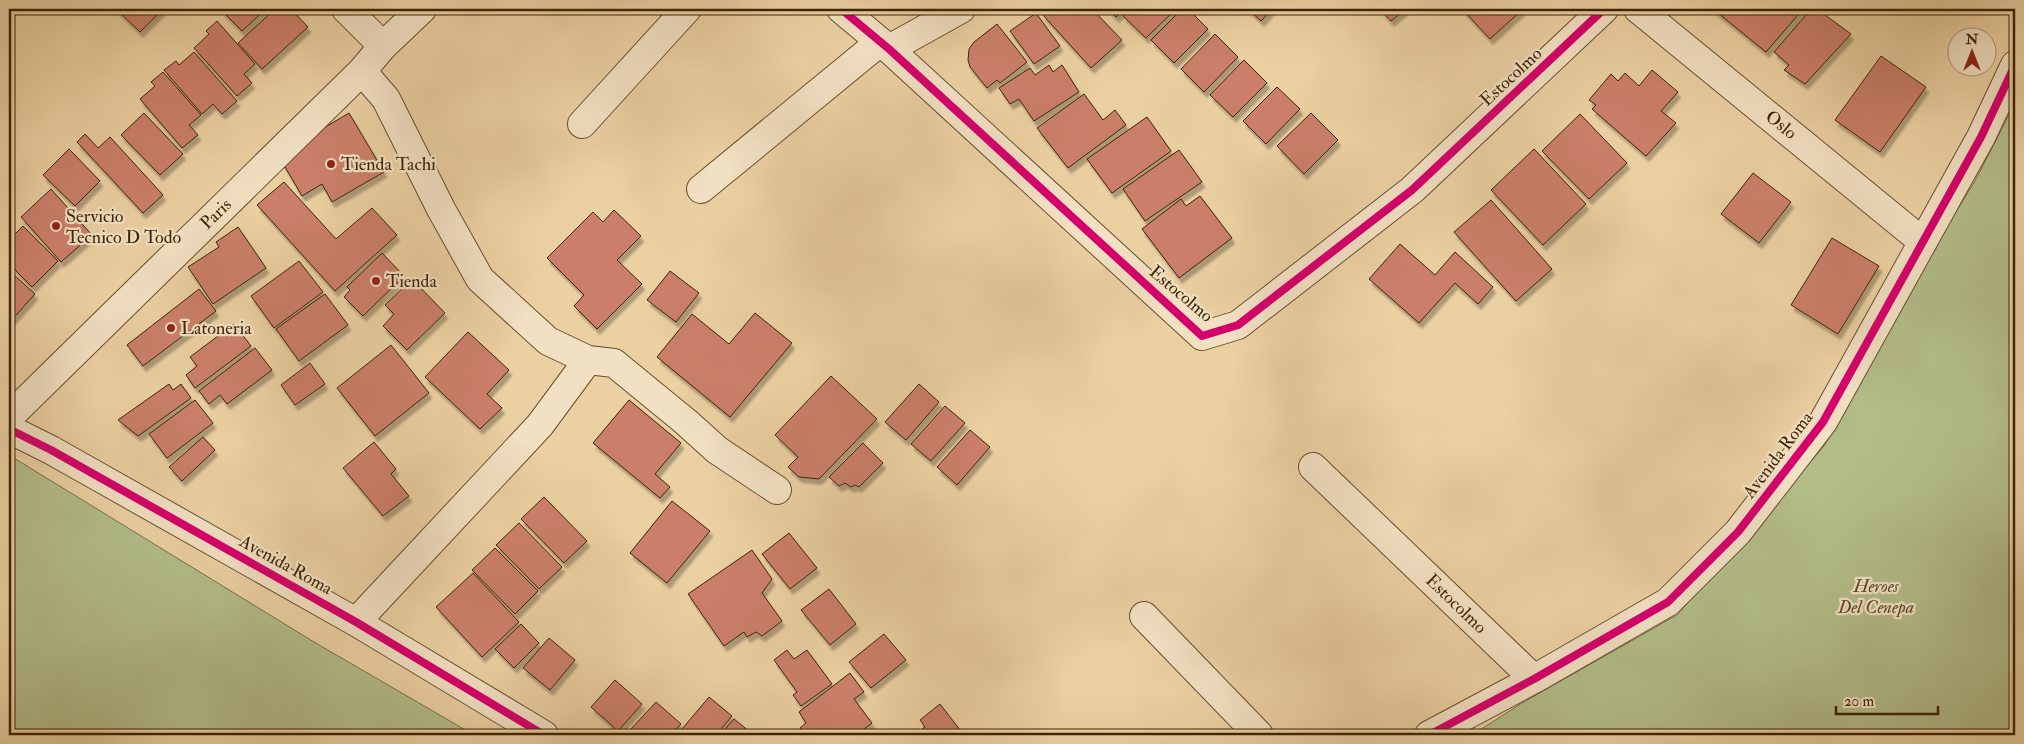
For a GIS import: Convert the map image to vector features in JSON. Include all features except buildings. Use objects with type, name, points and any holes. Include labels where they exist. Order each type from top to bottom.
[{"type":"street","points":[[346,9],[383,46]]},
{"type":"street","name":"Paris","points":[[9,417],[362,71],[383,46],[422,9]]},
{"type":"street","points":[[582,124],[687,9]]},
{"type":"street","name":"Estocolmo","points":[[841,9],[1202,336],[1238,325],[1412,190],[1604,9]]},
{"type":"street","points":[[701,189],[884,46],[961,9]]},
{"type":"street","name":"Oslo","points":[[1638,9],[1923,242]]},
{"type":"street","name":"Avenida Roma","points":[[1429,735],[1534,679],[1668,602],[1738,532],[1823,422],[1981,137],[2015,64]]},
{"type":"street","points":[[362,71],[386,99],[441,209],[480,279],[548,341],[588,360],[614,364],[686,422],[717,450],[777,490]]},
{"type":"street","points":[[356,622],[540,425],[588,360]]},
{"type":"street","name":"Avenida Roma","points":[[9,429],[51,450],[356,622],[544,735]]},
{"type":"street","name":"Estocolmo","points":[[1313,467],[1534,679]]},
{"type":"street","points":[[1144,616],[1258,735]]},
{"type":"green space","name":"Heroes Del Cenepa","points":[[2015,103],[2015,735],[1472,735],[1522,703],[1677,615],[1824,446],[1933,249],[1975,181]]},
{"type":"green space","points":[[9,455],[314,642],[474,735],[9,735]]},
{"type":"cycle path","points":[[841,9],[889,49],[1202,336],[1238,325],[1412,190],[1604,9]]},
{"type":"cycle path","points":[[1429,735],[1534,679],[1668,602],[1738,532],[1823,422],[1981,137],[2015,65]]},
{"type":"cycle path","points":[[9,429],[51,450],[356,622],[544,735]]},
{"type":"place","name":"Tienda Tachi","points":[[331,164]]},
{"type":"place","name":"Servicio Tecnico D Todo","points":[[56,226]]},
{"type":"place","name":"Tienda","points":[[376,281]]},
{"type":"place","name":"Latoneria","points":[[171,328]]}]
